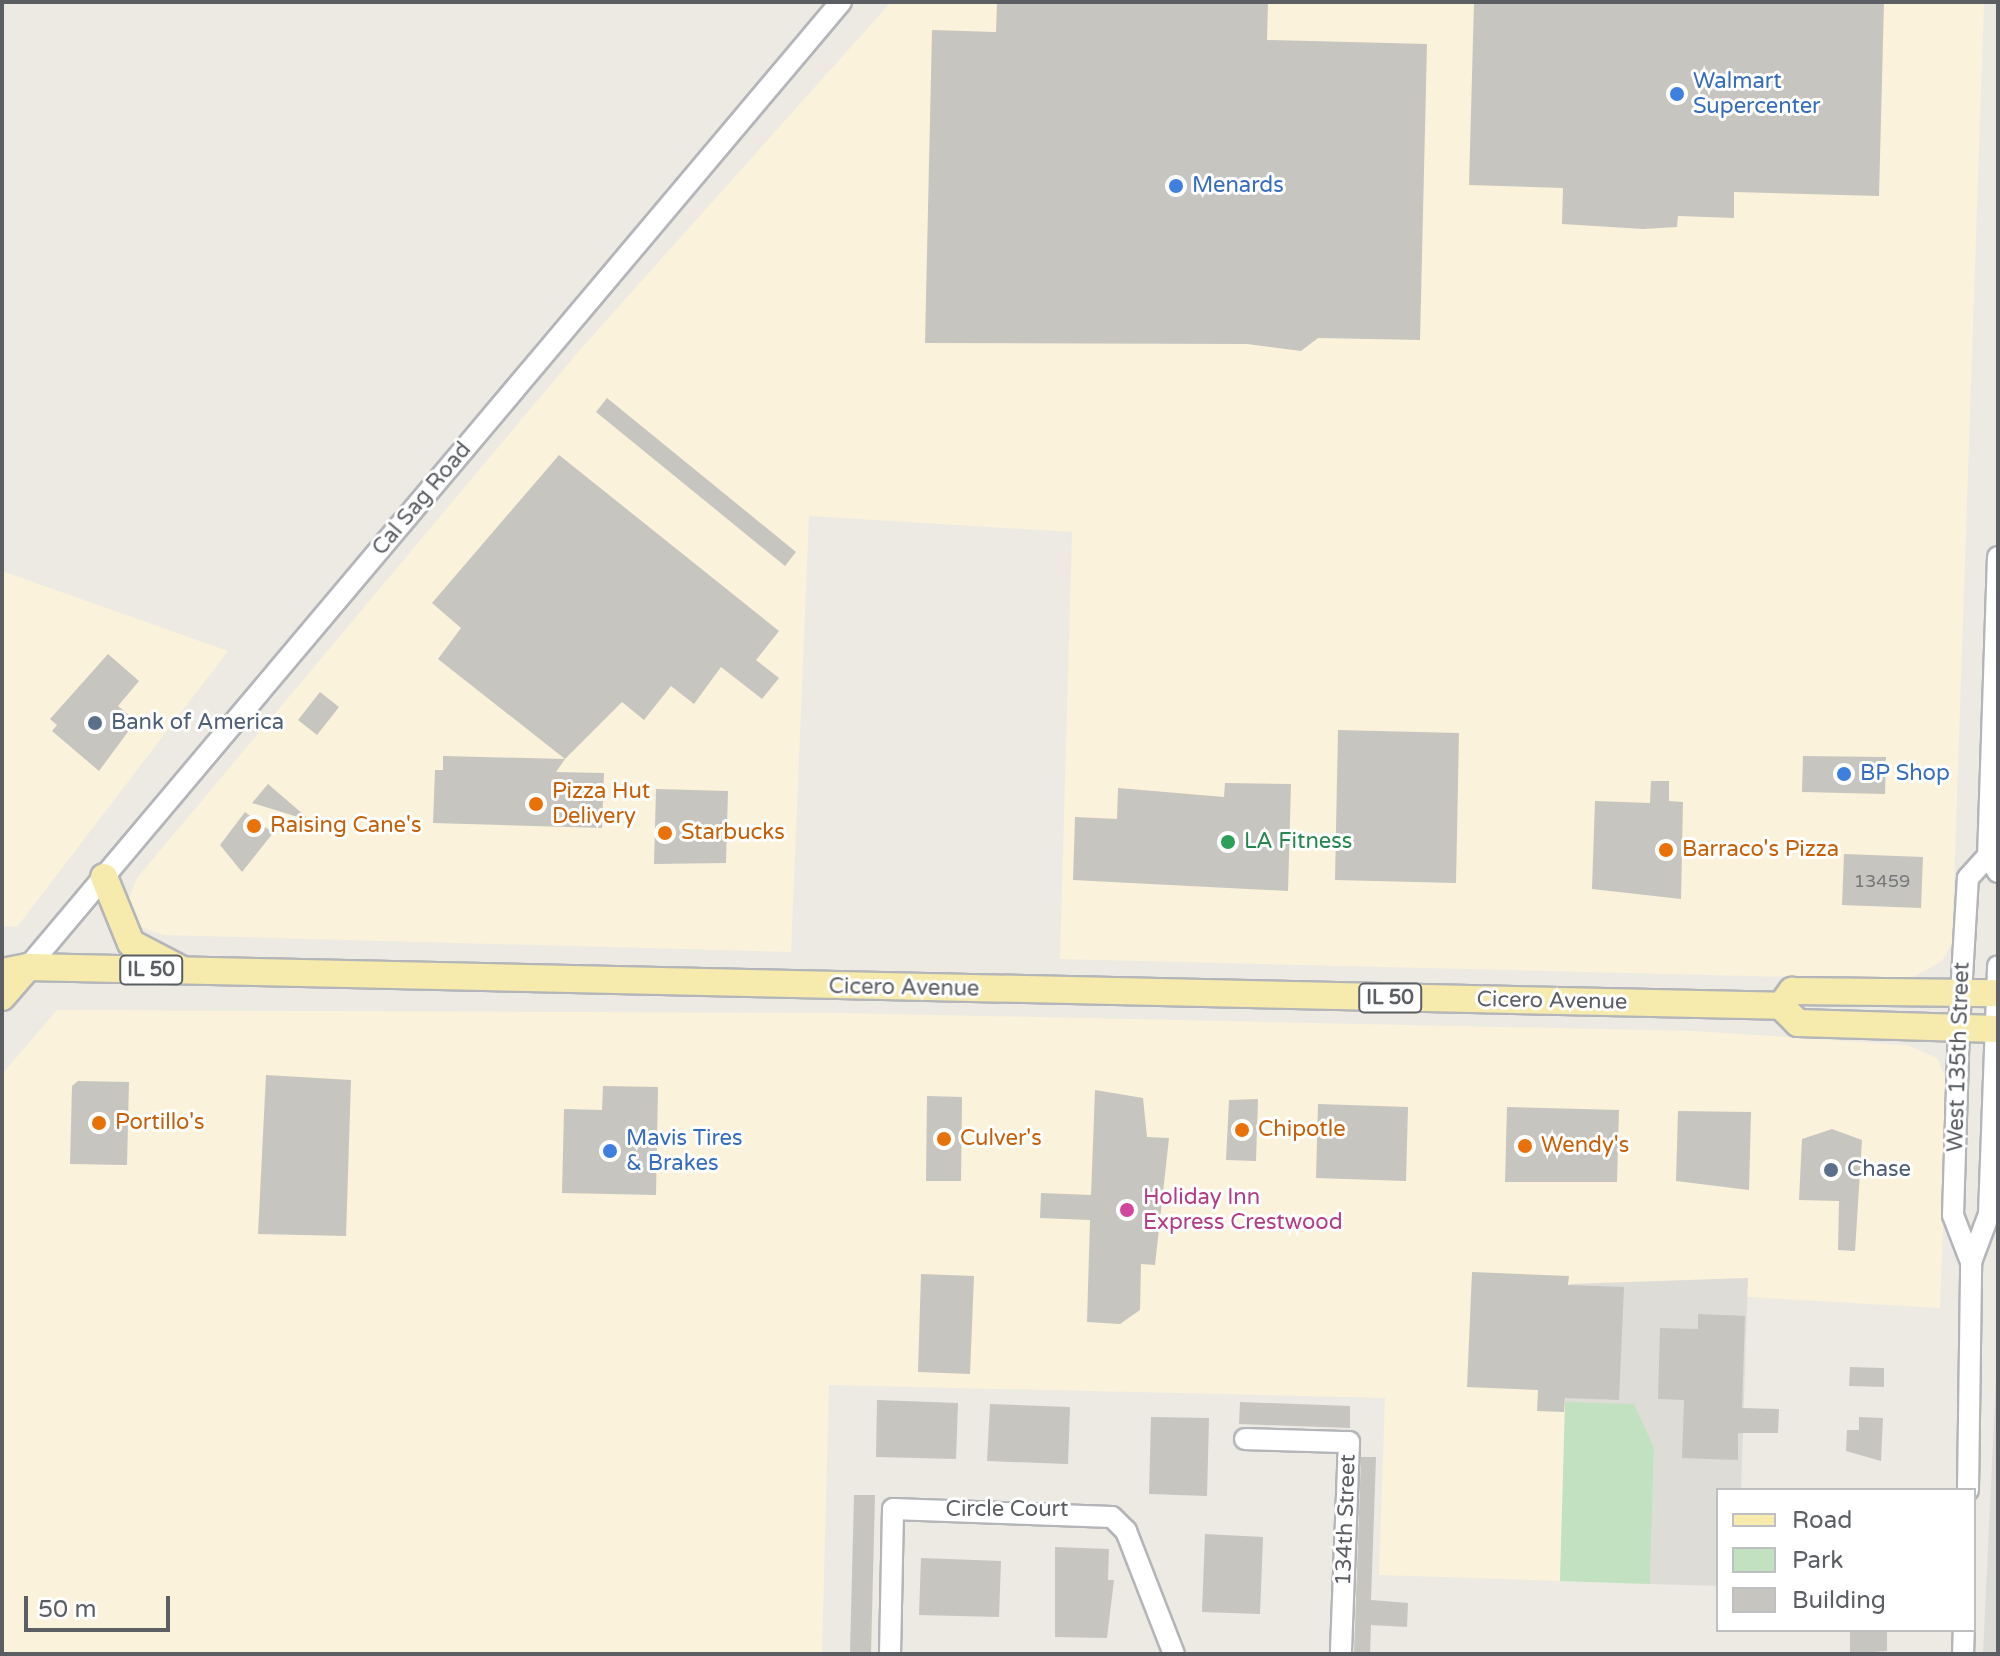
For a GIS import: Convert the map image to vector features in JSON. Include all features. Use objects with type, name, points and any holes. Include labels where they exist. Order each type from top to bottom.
[{"type":"main road","points":[[104,877],[131,943],[186,971]]},
{"type":"main road","name":"Cicero Avenue","points":[[2,954],[15,970],[186,971],[1781,1006],[1798,1023],[1997,1029]]},
{"type":"main road","name":"Cal Sag Road","points":[[2,997],[15,970]]},
{"type":"main road","name":"Cicero Avenue","points":[[1781,1006],[1792,991],[1998,993]]},
{"type":"street","name":"Cal Sag Road","points":[[15,970],[104,877],[841,2]]},
{"type":"street","name":"West 135th Street","points":[[1971,1262],[1953,1215],[1959,1028],[1968,878],[1993,864],[1998,557]]},
{"type":"street","name":"West 135th Street","points":[[1968,1488],[1971,1262],[1989,1214],[1998,966]]},
{"type":"street","name":"134th Street","points":[[1245,1439],[1349,1442],[1341,1654]]},
{"type":"street","name":"Circle Court","points":[[890,1654],[893,1509],[1112,1517],[1126,1531],[1174,1654]]},
{"type":"street","points":[[1963,1654],[1964,1632]]},
{"type":"shaded area","points":[[891,2],[1984,2],[1952,944],[1942,961],[1908,980],[1060,959],[1072,532],[809,516],[791,952],[163,935],[138,926],[128,901],[137,878],[578,352]]},
{"type":"shaded area","points":[[2,571],[228,651],[17,927],[2,926]]},
{"type":"shaded area","points":[[57,1010],[846,1013],[1695,1031],[1907,1045],[1937,1058],[1948,1083],[1940,1308],[1747,1297],[1747,1278],[1570,1285],[1560,1581],[1379,1575],[1385,1398],[829,1385],[822,1654],[2,1654],[2,1074]]},
{"type":"shaded area","points":[[1748,1278],[1741,1488],[1716,1488],[1716,1586],[1650,1584],[1654,1448],[1565,1402],[1570,1284]]},
{"type":"shaded area","points":[[1998,1337],[1998,1654],[1983,1654]]},
{"type":"green space","points":[[1565,1402],[1634,1404],[1654,1448],[1650,1584],[1560,1581]]},
{"type":"building","name":"Menards","points":[[997,2],[1268,2],[1267,40],[1427,44],[1420,340],[1318,338],[1301,351],[1247,344],[925,343],[932,30],[996,32]]},
{"type":"building","name":"Walmart Supercenter","points":[[1474,2],[1884,2],[1879,196],[1734,192],[1734,218],[1678,216],[1677,227],[1643,229],[1562,224],[1563,188],[1469,185]]},
{"type":"building","points":[[607,398],[796,552],[785,566],[596,412]]},
{"type":"building","points":[[559,455],[779,631],[756,660],[779,678],[762,699],[721,667],[694,704],[671,686],[644,720],[622,702],[565,759],[438,659],[461,628],[432,603]]},
{"type":"building","name":"Bank of America","points":[[108,654],[139,681],[118,706],[136,721],[99,771],[52,731],[57,725],[50,719]]},
{"type":"building","points":[[320,692],[339,707],[317,735],[298,720]]},
{"type":"building","points":[[1338,730],[1459,733],[1456,883],[1335,880]]},
{"type":"building","points":[[443,756],[565,759],[556,772],[604,773],[602,828],[433,823],[435,770],[443,770]]},
{"type":"building","name":"BP Shop","points":[[1803,756],[1886,757],[1885,794],[1802,792]]},
{"type":"building","points":[[1651,781],[1669,781],[1669,801],[1683,802],[1681,899],[1592,889],[1595,801],[1650,803]]},
{"type":"building","name":"LA Fitness","points":[[1225,783],[1291,784],[1288,891],[1073,880],[1075,817],[1117,819],[1118,788],[1224,797]]},
{"type":"building","points":[[268,784],[311,821],[252,803]]},
{"type":"building","points":[[656,789],[728,791],[726,863],[654,864]]},
{"type":"building","points":[[245,812],[273,833],[242,872],[220,845]]},
{"type":"building","points":[[1844,854],[1923,857],[1921,908],[1842,905]]},
{"type":"building","points":[[266,1075],[351,1080],[346,1236],[258,1234]]},
{"type":"building","name":"Portillo's","points":[[78,1081],[129,1082],[127,1165],[70,1164],[72,1086]]},
{"type":"building","name":"Mavis Tires & Brakes","points":[[603,1086],[658,1087],[656,1195],[562,1193],[564,1109],[602,1110]]},
{"type":"building","name":"Holiday Inn Express Crestwood","points":[[1095,1090],[1143,1098],[1147,1137],[1169,1138],[1155,1265],[1141,1264],[1140,1310],[1120,1324],[1087,1322],[1090,1220],[1040,1218],[1041,1193],[1091,1195]]},
{"type":"building","name":"Culver's","points":[[927,1096],[962,1097],[961,1181],[926,1181]]},
{"type":"building","name":"Chipotle","points":[[1258,1099],[1256,1161],[1226,1160],[1229,1100]]},
{"type":"building","points":[[1318,1104],[1408,1107],[1406,1181],[1316,1178]]},
{"type":"building","points":[[1507,1107],[1619,1110],[1617,1182],[1505,1182]]},
{"type":"building","points":[[1678,1111],[1751,1112],[1749,1190],[1676,1181]]},
{"type":"building","name":"Chase","points":[[1832,1129],[1862,1140],[1855,1251],[1838,1250],[1839,1201],[1799,1200],[1802,1139]]},
{"type":"building","points":[[1472,1272],[1569,1276],[1568,1285],[1624,1287],[1619,1400],[1565,1398],[1564,1412],[1537,1411],[1538,1390],[1467,1387]]},
{"type":"building","points":[[921,1274],[974,1276],[970,1374],[918,1372]]},
{"type":"building","points":[[1698,1314],[1745,1316],[1742,1408],[1779,1409],[1778,1433],[1738,1433],[1738,1460],[1682,1458],[1684,1400],[1658,1399],[1660,1328],[1698,1329]]},
{"type":"building","points":[[1850,1367],[1884,1368],[1884,1387],[1849,1386]]},
{"type":"building","points":[[877,1400],[958,1403],[956,1459],[876,1457]]},
{"type":"building","points":[[1240,1402],[1350,1406],[1350,1428],[1239,1424]]},
{"type":"building","points":[[990,1404],[1070,1407],[1068,1464],[987,1461]]},
{"type":"building","points":[[1151,1417],[1209,1418],[1207,1496],[1149,1494]]},
{"type":"building","points":[[1859,1417],[1883,1418],[1881,1461],[1846,1451],[1847,1430],[1859,1430]]},
{"type":"building","points":[[1361,1457],[1376,1457],[1371,1600],[1408,1603],[1407,1627],[1371,1625],[1370,1654],[1354,1654]]},
{"type":"building","points":[[854,1495],[875,1495],[871,1654],[850,1654]]},
{"type":"building","points":[[1205,1534],[1263,1537],[1260,1614],[1202,1612]]},
{"type":"building","points":[[1055,1547],[1109,1549],[1108,1580],[1114,1580],[1107,1638],[1055,1637]]},
{"type":"building","points":[[921,1558],[1001,1561],[999,1617],[919,1615]]},
{"type":"building","points":[[1850,1632],[1887,1632],[1887,1651],[1850,1654]]},
{"type":"place","name":"Walmart Supercenter","points":[[1677,94]]},
{"type":"place","name":"Menards","points":[[1176,186]]},
{"type":"place","name":"Bank of America","points":[[95,723]]},
{"type":"place","name":"BP Shop","points":[[1844,774]]},
{"type":"place","name":"Pizza Hut Delivery","points":[[536,804]]},
{"type":"place","name":"Raising Cane's","points":[[254,826]]},
{"type":"place","name":"Starbucks","points":[[665,833]]},
{"type":"place","name":"LA Fitness","points":[[1228,842]]},
{"type":"place","name":"Barraco's Pizza","points":[[1666,850]]},
{"type":"place","name":"Portillo's","points":[[99,1123]]},
{"type":"place","name":"Chipotle","points":[[1242,1130]]},
{"type":"place","name":"Culver's","points":[[944,1139]]},
{"type":"place","name":"Wendy's","points":[[1525,1146]]},
{"type":"place","name":"Mavis Tires & Brakes","points":[[610,1151]]},
{"type":"place","name":"Chase","points":[[1831,1170]]},
{"type":"place","name":"Holiday Inn Express Crestwood","points":[[1127,1210]]}]
